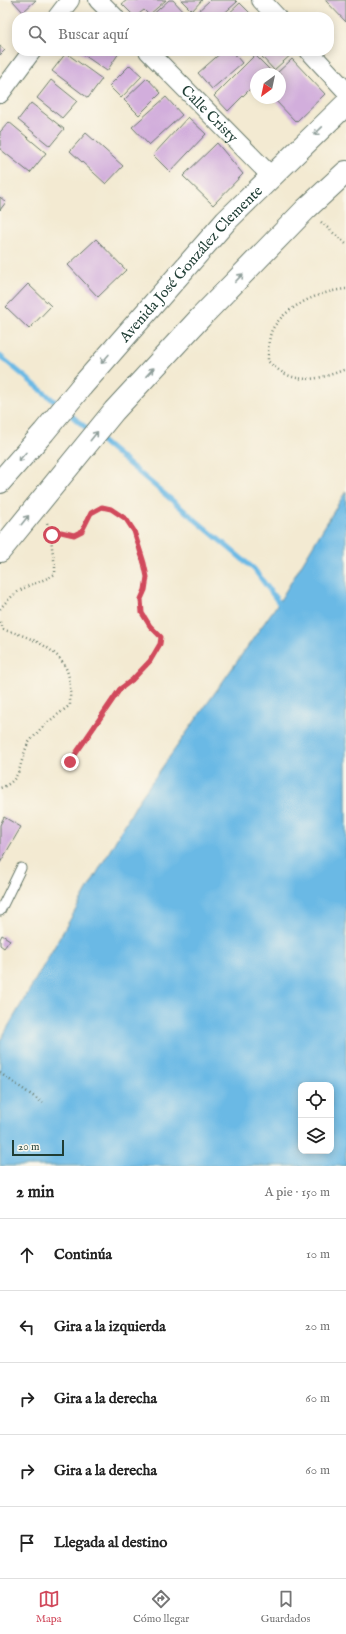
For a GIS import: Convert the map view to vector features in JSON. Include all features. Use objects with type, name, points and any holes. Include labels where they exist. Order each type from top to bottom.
[{"type":"main road","name":"Avenida José González Clemente","points":[[0,482],[226,221],[346,104]]},
{"type":"main road","points":[[0,551],[114,411],[201,317],[306,209],[346,172]]},
{"type":"street","points":[[61,12],[70,0]]},
{"type":"street","points":[[98,0],[110,12]]},
{"type":"street","points":[[261,0],[272,12]]},
{"type":"street","points":[[0,94],[28,56]]},
{"type":"street","name":"Calle Cristy","points":[[153,56],[271,176]]},
{"type":"street","points":[[314,56],[346,91]]},
{"type":"lane","points":[[0,911],[21,868]]},
{"type":"path","points":[[306,209],[346,244]]},
{"type":"path","points":[[346,289],[319,294],[283,316],[272,331],[268,350],[268,361],[275,368],[286,375],[303,380],[321,378],[346,369]]},
{"type":"path","points":[[0,609],[7,600],[25,587],[44,581],[55,574],[56,562],[51,545],[52,535],[61,532],[74,535],[82,531],[91,513],[102,507],[111,509],[126,519],[134,531],[147,577],[145,590],[141,599],[142,613],[150,626],[161,637],[160,644],[150,661],[132,680],[120,689],[70,762]]},
{"type":"path","points":[[0,622],[4,630],[21,634],[44,645],[60,658],[68,673],[70,705],[48,720],[27,746],[22,766],[16,778],[0,788]]},
{"type":"path","points":[[0,1073],[43,1103]]},
{"type":"water","points":[[346,491],[346,1166],[0,1166],[0,1041],[139,800],[279,602]]},
{"type":"building","points":[[12,0],[36,0],[23,12]]},
{"type":"building","points":[[127,0],[166,0],[152,12],[146,12],[144,10],[141,12],[130,12],[122,4]]},
{"type":"building","points":[[169,0],[173,0],[184,12],[156,12]]},
{"type":"building","points":[[181,0],[202,0],[192,11]]},
{"type":"building","points":[[210,0],[235,0],[237,2],[226,12],[197,12]]},
{"type":"building","points":[[325,0],[346,0],[346,22]]},
{"type":"building","points":[[240,3],[249,12],[230,12]]},
{"type":"building","points":[[0,46],[5,50],[0,55]]},
{"type":"building","points":[[64,56],[70,56],[102,79],[88,98],[52,71]]},
{"type":"building","points":[[85,56],[117,56],[107,71]]},
{"type":"building","points":[[217,56],[236,56],[242,63],[212,89],[198,73]]},
{"type":"building","points":[[254,56],[256,56],[268,68],[250,68],[250,89],[228,111],[214,96]]},
{"type":"building","points":[[263,56],[290,56],[276,68],[272,68],[262,57]]},
{"type":"building","points":[[292,59],[325,94],[296,122],[279,104],[286,104],[286,68],[282,68]]},
{"type":"building","points":[[130,65],[142,76],[121,98],[109,86]]},
{"type":"building","points":[[147,78],[161,93],[139,115],[124,100]]},
{"type":"building","points":[[51,80],[77,101],[62,118],[37,98]]},
{"type":"building","points":[[166,97],[182,115],[149,145],[132,127]]},
{"type":"building","points":[[31,103],[64,129],[50,146],[18,120]]},
{"type":"building","points":[[188,117],[206,134],[170,172],[153,155]]},
{"type":"building","points":[[9,122],[46,153],[30,173],[0,149],[0,132]]},
{"type":"building","points":[[86,133],[123,166],[106,184],[70,151]]},
{"type":"building","points":[[217,143],[243,174],[213,205],[183,176]]},
{"type":"building","points":[[0,197],[6,202],[0,210]]},
{"type":"building","points":[[96,239],[126,270],[98,297],[68,265]]},
{"type":"building","points":[[28,284],[51,306],[29,329],[6,307]]},
{"type":"building","points":[[4,817],[21,827],[0,863],[0,825]]},
{"type":"building","points":[[2,935],[10,940],[4,948],[0,945]]},
{"type":"waterway","points":[[0,356],[59,405]]},
{"type":"waterway","points":[[67,412],[91,432]]},
{"type":"waterway","points":[[99,439],[254,569],[282,607]]},
{"type":"route","points":[[52,535],[61,532],[74,535],[82,531],[85,522],[91,513],[102,507],[111,509],[126,519],[134,531],[147,577],[145,590],[141,599],[142,613],[150,626],[161,637],[160,644],[150,661],[132,680],[120,689],[70,762]]}]
